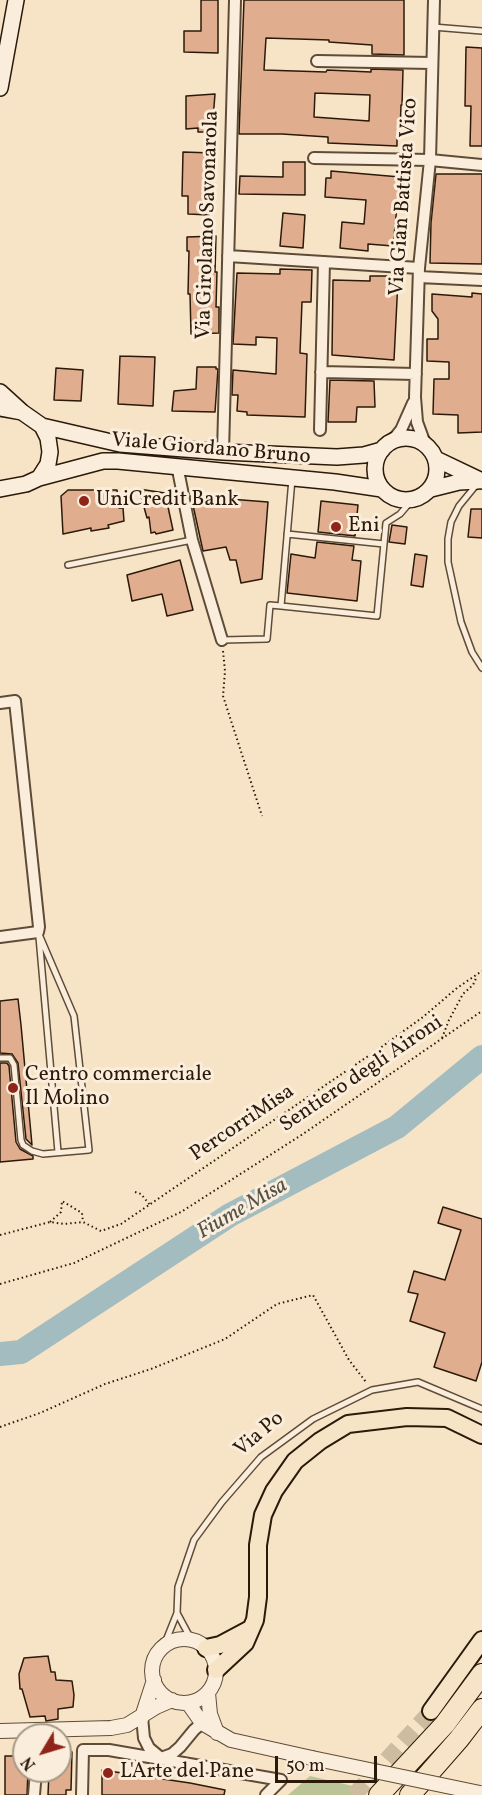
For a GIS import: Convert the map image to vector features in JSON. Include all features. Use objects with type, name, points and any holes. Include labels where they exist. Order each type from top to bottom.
[{"type":"highway","points":[[379,1795],[446,1724],[482,1674]]},
{"type":"highway","points":[[410,1795],[482,1709]]},
{"type":"main road","points":[[0,88],[16,0]]},
{"type":"main road","points":[[0,392],[22,412]]},
{"type":"main road","name":"Viale Giordano Bruno","points":[[0,408],[22,412],[42,426],[120,444],[223,452],[337,457],[364,455],[387,446]]},
{"type":"main road","points":[[39,478],[48,464],[50,452],[48,438],[42,426]]},
{"type":"main road","points":[[436,459],[436,480],[431,489],[412,500],[396,499],[382,489],[377,480],[375,470],[377,459],[387,446],[409,438],[425,444],[436,459],[481,481]]},
{"type":"main road","name":"Viale Giordano Bruno","points":[[0,489],[26,484],[39,478],[103,461],[177,465],[361,484],[382,489]]},
{"type":"main road","points":[[431,489],[459,482],[481,481]]},
{"type":"main road","points":[[216,1670],[241,1648],[255,1620],[258,1597],[258,1545],[263,1515],[274,1491],[295,1461],[320,1441],[348,1424],[407,1417],[447,1418],[482,1435]]},
{"type":"main road","points":[[199,1644],[232,1640],[250,1629]]},
{"type":"main road","points":[[431,1712],[482,1640]]},
{"type":"street","name":"Via Girolamo Savonarola","points":[[223,452],[235,0]]},
{"type":"street","name":"Via Gian Battista Vico","points":[[425,444],[417,422],[415,397],[419,273],[430,160],[434,0]]},
{"type":"street","points":[[317,61],[432,63]]},
{"type":"street","points":[[314,158],[430,160],[482,165]]},
{"type":"street","points":[[228,256],[324,262],[482,280]]},
{"type":"street","points":[[320,430],[324,262]]},
{"type":"street","points":[[321,372],[416,374]]},
{"type":"street","name":"Via Gian Battista Vico","points":[[387,446],[401,430],[415,397]]},
{"type":"street","points":[[177,465],[192,540],[222,640]]},
{"type":"street","points":[[0,703],[15,701],[38,932],[0,937]]},
{"type":"street","points":[[163,1648],[172,1642],[182,1640],[199,1644],[215,1662],[215,1678],[208,1693],[210,1714],[217,1733]]},
{"type":"street","name":"Via Po","points":[[142,1717],[154,1680],[154,1662],[163,1648]]},
{"type":"street","points":[[154,1680],[158,1689],[171,1700],[188,1703],[208,1693]]},
{"type":"street","points":[[72,1731],[127,1725],[171,1700]]},
{"type":"street","points":[[188,1703],[202,1723],[231,1740],[481,1793]]},
{"type":"street","points":[[142,1717],[144,1738],[149,1748],[161,1758]]},
{"type":"street","points":[[161,1758],[172,1754],[202,1723]]},
{"type":"street","points":[[82,1795],[83,1750],[109,1750],[281,1780],[266,1795]]},
{"type":"lane","points":[[433,27],[482,32]]},
{"type":"lane","points":[[280,606],[293,477]]},
{"type":"lane","points":[[481,481],[469,492],[451,522],[448,562],[462,622],[472,652],[482,668]]},
{"type":"lane","points":[[222,640],[267,639],[270,605],[377,616],[386,524],[400,514],[412,500]]},
{"type":"lane","points":[[287,534],[384,544]]},
{"type":"lane","points":[[68,566],[192,540]]},
{"type":"lane","points":[[38,932],[58,1152]]},
{"type":"lane","points":[[0,1058],[10,1058],[14,1065],[23,1145],[32,1152],[43,1154],[89,1150],[74,1016],[38,932]]},
{"type":"lane","name":"Via Po","points":[[163,1648],[177,1613],[178,1587],[195,1540],[222,1502],[261,1457],[313,1419],[372,1390],[418,1382],[482,1409]]},
{"type":"lane","points":[[177,1613],[199,1644]]},
{"type":"path","points":[[222,640],[225,671],[223,696],[262,816]]},
{"type":"path","name":"PercorriMisa","points":[[0,1235],[50,1222],[64,1224],[83,1222],[101,1231],[121,1224],[391,1041],[482,971]]},
{"type":"path","points":[[442,1039],[463,994],[473,986],[478,974]]},
{"type":"path","name":"Sentiero degli Aironi","points":[[0,1284],[74,1263],[181,1212],[303,1134],[482,1011]]},
{"type":"path","points":[[135,1192],[141,1194],[150,1205]]},
{"type":"path","points":[[50,1222],[62,1212],[62,1201],[82,1213],[83,1222]]},
{"type":"path","points":[[0,1427],[40,1413],[105,1384],[151,1369],[225,1339],[277,1304],[312,1295],[349,1360],[372,1390]]},
{"type":"green space","points":[[310,1776],[370,1790],[365,1795],[288,1795]]},
{"type":"building","points":[[201,0],[218,0],[218,53],[184,52],[184,31],[201,31]]},
{"type":"building","points":[[244,0],[404,0],[404,55],[372,54],[372,45],[329,42],[329,40],[266,38],[264,70],[371,72],[371,69],[403,70],[400,133],[397,133],[397,146],[328,143],[328,137],[239,134]],"holes":[[[315,93],[370,95],[369,121],[314,117]]]},
{"type":"building","points":[[466,47],[482,48],[482,146],[470,146],[471,106],[465,106]]},
{"type":"building","points":[[215,94],[212,132],[198,132],[198,128],[186,129],[186,96]]},
{"type":"building","points":[[183,152],[213,153],[214,202],[208,203],[209,215],[188,214],[188,196],[182,196]]},
{"type":"building","points":[[283,162],[305,162],[305,195],[239,194],[240,176],[283,177]]},
{"type":"building","points":[[331,171],[400,177],[393,246],[368,244],[368,251],[340,248],[342,222],[364,224],[366,200],[325,197],[326,178],[331,178]]},
{"type":"building","points":[[436,174],[482,174],[482,264],[430,263]]},
{"type":"building","points":[[283,213],[305,215],[303,248],[280,246]]},
{"type":"building","points":[[216,236],[216,307],[219,307],[219,333],[191,334],[187,237]]},
{"type":"building","points":[[280,269],[312,270],[311,302],[302,302],[300,353],[307,354],[305,417],[247,415],[247,412],[237,411],[238,395],[232,395],[233,370],[276,374],[277,338],[256,337],[256,345],[233,344],[237,273],[280,274]]},
{"type":"building","points":[[370,276],[394,276],[398,280],[394,360],[332,355],[333,280],[370,281]]},
{"type":"building","points":[[472,293],[482,294],[482,432],[458,433],[458,415],[433,414],[434,379],[449,379],[449,362],[427,361],[427,339],[438,339],[438,319],[432,311],[432,294],[472,297]]},
{"type":"building","points":[[120,356],[155,357],[153,406],[118,404]]},
{"type":"building","points":[[197,367],[216,367],[218,369],[215,412],[172,411],[174,391],[196,389]]},
{"type":"building","points":[[56,368],[83,370],[81,401],[54,400]]},
{"type":"building","points":[[330,380],[374,381],[375,407],[357,407],[356,422],[328,422]]},
{"type":"building","points":[[139,489],[165,493],[173,530],[151,533],[149,517],[147,518]]},
{"type":"building","points":[[68,490],[117,490],[119,508],[123,508],[124,521],[108,525],[109,528],[91,531],[91,528],[63,534],[61,496]]},
{"type":"building","points":[[191,496],[268,502],[262,579],[241,583],[236,560],[230,560],[226,547],[203,551]]},
{"type":"building","points":[[321,501],[358,505],[355,536],[318,532]]},
{"type":"building","points":[[471,509],[482,509],[482,538],[468,537]]},
{"type":"building","points":[[392,525],[407,527],[405,544],[389,542]]},
{"type":"building","points":[[317,542],[354,546],[352,560],[361,561],[357,601],[287,593],[291,554],[315,558]]},
{"type":"building","points":[[415,554],[427,556],[423,587],[411,585]]},
{"type":"building","points":[[180,560],[193,610],[167,616],[162,594],[132,601],[127,575]]},
{"type":"building","points":[[18,999],[32,1145],[26,1139],[18,1063],[12,1054],[0,1053],[0,1001]]},
{"type":"building","points":[[0,1063],[7,1063],[9,1066],[16,1142],[20,1149],[33,1156],[33,1159],[0,1162]]},
{"type":"building","points":[[443,1207],[482,1219],[482,1362],[476,1381],[434,1367],[445,1333],[410,1321],[418,1294],[408,1292],[414,1271],[445,1280],[461,1230],[438,1223]]},
{"type":"building","points":[[48,1656],[51,1672],[55,1672],[56,1680],[72,1681],[74,1695],[73,1707],[58,1709],[58,1719],[46,1721],[45,1716],[30,1717],[22,1689],[20,1689],[19,1674],[24,1658]]},
{"type":"building","points":[[5,1756],[12,1756],[12,1783],[28,1783],[27,1795],[5,1795]]},
{"type":"building","points":[[102,1770],[225,1790],[224,1795],[102,1795]]},
{"type":"building","points":[[48,1783],[71,1783],[71,1790],[66,1790],[66,1795],[48,1795]]},
{"type":"waterway","name":"Fiume Misa","points":[[0,1354],[21,1352],[230,1215],[397,1127],[482,1057]]},
{"type":"tunnel","points":[[354,1795],[431,1711]]},
{"type":"place","name":"UniCredit Bank","points":[[84,501]]},
{"type":"place","name":"Eni","points":[[336,527]]},
{"type":"place","name":"Centro commerciale Il Molino","points":[[13,1088]]},
{"type":"place","name":"L'Arte del Pane","points":[[108,1773]]}]
